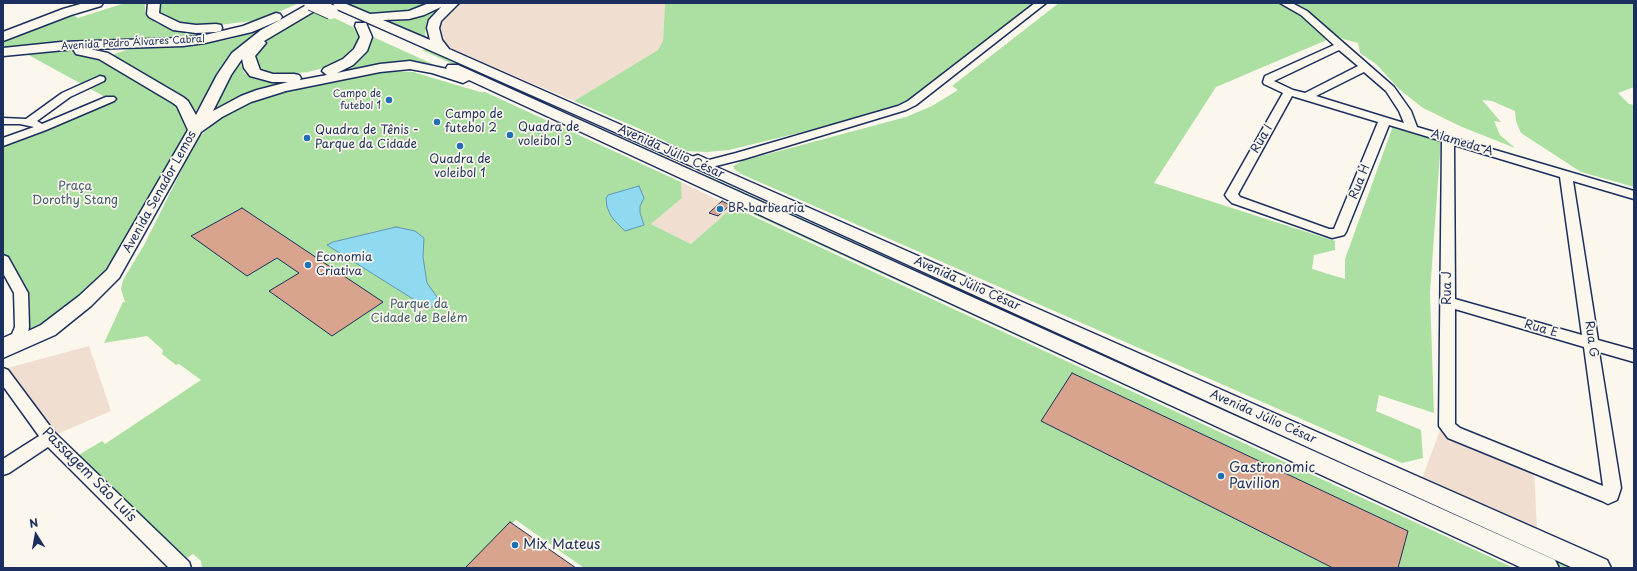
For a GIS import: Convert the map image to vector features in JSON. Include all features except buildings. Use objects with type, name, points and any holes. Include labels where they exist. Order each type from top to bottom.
[{"type":"main road","points":[[3,37],[67,12],[97,3]]},
{"type":"main road","points":[[154,3],[153,14],[161,20],[178,27],[196,29],[228,27],[274,18]]},
{"type":"main road","name":"Avenida Júlio César","points":[[311,3],[336,7],[504,92],[1547,568]]},
{"type":"main road","name":"Avenida Pedro Álvares Cabral","points":[[3,52],[30,48],[205,40],[247,29],[319,3]]},
{"type":"main road","points":[[301,9],[269,35],[248,55],[251,68],[255,73],[272,78],[290,78],[309,76],[336,69],[355,57],[360,51],[366,37],[364,22],[409,15],[420,12],[439,3]]},
{"type":"main road","points":[[444,51],[436,40],[432,28],[435,20],[453,3]]},
{"type":"main road","name":"Avenida Senador Lemos","points":[[3,351],[48,330],[85,301],[113,274],[224,75],[237,56],[266,33],[301,9]]},
{"type":"main road","name":"Avenida Júlio César","points":[[364,22],[444,51],[1599,568]]},
{"type":"main road","points":[[30,48],[82,50],[103,56],[183,104],[194,130],[217,114],[246,99],[262,93],[285,86],[380,68],[410,65],[421,67],[504,92]]},
{"type":"street","points":[[692,161],[698,159],[708,164],[740,156],[912,104],[1041,3]]},
{"type":"street","points":[[1285,3],[1304,13],[1390,90],[1404,111],[1412,128]]},
{"type":"street","name":"Alameda A","points":[[1341,45],[1268,80],[1268,82],[1289,92],[1634,195]]},
{"type":"street","points":[[1306,97],[1365,67]]},
{"type":"street","points":[[27,123],[66,95],[100,79]]},
{"type":"street","name":"Rua I","points":[[1289,92],[1231,195],[1236,200],[1327,233]]},
{"type":"street","points":[[3,142],[50,125],[110,99]]},
{"type":"street","name":"Rua H","points":[[1327,233],[1332,234],[1339,232],[1385,120]]},
{"type":"street","points":[[3,121],[20,121],[50,125]]},
{"type":"street","name":"Rua J","points":[[1448,139],[1447,426],[1454,433],[1604,495]]},
{"type":"street","name":"Rua G","points":[[1566,175],[1612,488],[1611,495],[1604,495]]},
{"type":"street","points":[[3,344],[17,338],[21,333],[22,327],[21,293],[5,268]]},
{"type":"street","name":"Rua E","points":[[1448,302],[1634,356]]},
{"type":"street","name":"Passagem São Luís","points":[[3,374],[49,438],[179,567]]},
{"type":"street","points":[[3,468],[49,438]]},
{"type":"shaded area","points":[[461,3],[665,3],[663,41],[658,50],[574,101],[443,44],[438,32],[440,22],[446,12]]},
{"type":"shaded area","points":[[681,182],[733,207],[691,244],[651,224],[682,198]]},
{"type":"shaded area","points":[[89,346],[111,411],[55,435],[4,369]]},
{"type":"shaded area","points":[[1440,430],[1534,470],[1537,529],[1422,479]]},
{"type":"green space","points":[[125,3],[147,3],[145,5],[145,14],[156,23],[170,29],[202,31],[237,28],[236,30],[187,38],[41,44],[3,49],[3,39],[71,14],[78,18]]},
{"type":"green space","points":[[160,3],[299,3],[272,15],[252,21],[202,27],[185,26],[160,15]]},
{"type":"green space","points":[[343,3],[432,3],[416,11],[383,15],[369,13]]},
{"type":"green space","points":[[447,3],[435,12],[427,23],[425,34],[428,42],[378,20]]},
{"type":"green space","points":[[665,3],[1038,3],[916,99],[888,111],[729,150],[707,152],[685,151],[640,129],[574,101],[658,50],[663,41]]},
{"type":"green space","points":[[1059,3],[1280,3],[1299,12],[1329,39],[1216,87],[1154,183],[1335,241],[1335,250],[1314,255],[1312,269],[1345,279],[1345,259],[1393,126],[1441,140],[1430,292],[1434,413],[1379,395],[1376,411],[1421,430],[1423,458],[1402,463],[741,174],[734,169],[733,166],[742,161],[906,117],[932,106],[958,90],[952,86]]},
{"type":"green space","points":[[1291,3],[1634,3],[1634,87],[1618,93],[1629,104],[1634,105],[1634,187],[1581,172],[1521,133],[1516,121],[1515,111],[1492,101],[1482,100],[1501,122],[1494,121],[1500,135],[1515,148],[1462,127],[1423,108],[1399,89],[1376,64],[1360,53],[1358,43],[1332,34],[1308,11]]},
{"type":"green space","points":[[314,8],[353,27],[359,37],[358,45],[351,56],[331,66],[308,72],[286,74],[270,72],[258,67],[254,57],[262,45],[277,32]]},
{"type":"green space","points":[[278,22],[227,62],[195,112],[178,93],[109,56],[129,49],[193,45],[231,39]]},
{"type":"green space","points":[[371,36],[437,66],[403,64],[375,66],[215,111],[213,109],[232,70],[240,61],[244,73],[255,79],[269,82],[287,82],[309,78],[341,70]]},
{"type":"green space","points":[[425,49],[681,164],[678,167],[422,50]]},
{"type":"green space","name":"Praça Dorothy Stang","points":[[59,50],[81,51],[92,54],[185,110],[186,128],[190,137],[113,274],[18,345],[21,293],[3,260],[3,142],[109,99],[23,52]]},
{"type":"green space","name":"Parque da Cidade de Belém","points":[[393,71],[413,72],[480,92],[485,92],[681,182],[682,198],[651,224],[691,244],[733,207],[1514,568],[584,568],[516,520],[466,568],[202,568],[201,561],[193,554],[187,558],[77,456],[102,441],[105,444],[201,380],[179,364],[176,365],[162,354],[163,350],[147,336],[104,343],[123,302],[125,302],[121,289],[123,280],[144,245],[200,136],[215,123],[227,114],[275,94],[368,74]]},
{"type":"green space","points":[[697,171],[1577,568],[1565,568],[694,173]]},
{"type":"green space","points":[[737,204],[1522,568],[735,206]]},
{"type":"water","points":[[639,186],[644,198],[640,206],[640,213],[644,225],[625,231],[610,214],[607,207],[606,198],[608,195]]},
{"type":"water","points":[[396,227],[415,231],[424,238],[423,257],[427,283],[440,301],[429,309],[327,245],[333,242]]},
{"type":"place","name":"Campo de futebol 1","points":[[389,100]]},
{"type":"place","name":"Campo de futebol 2","points":[[437,122]]},
{"type":"place","name":"Quadra de voleibol 3","points":[[510,135]]},
{"type":"place","name":"Quadra de Tênis - Parque da Cidade","points":[[307,138]]},
{"type":"place","name":"Quadra de voleibol 1","points":[[460,146]]},
{"type":"place","name":"BR barbearia","points":[[720,209]]},
{"type":"place","name":"Economia Criativa","points":[[308,265]]},
{"type":"place","name":"Gastronomic Pavilion","points":[[1221,476]]},
{"type":"place","name":"Mix Mateus","points":[[515,545]]}]
